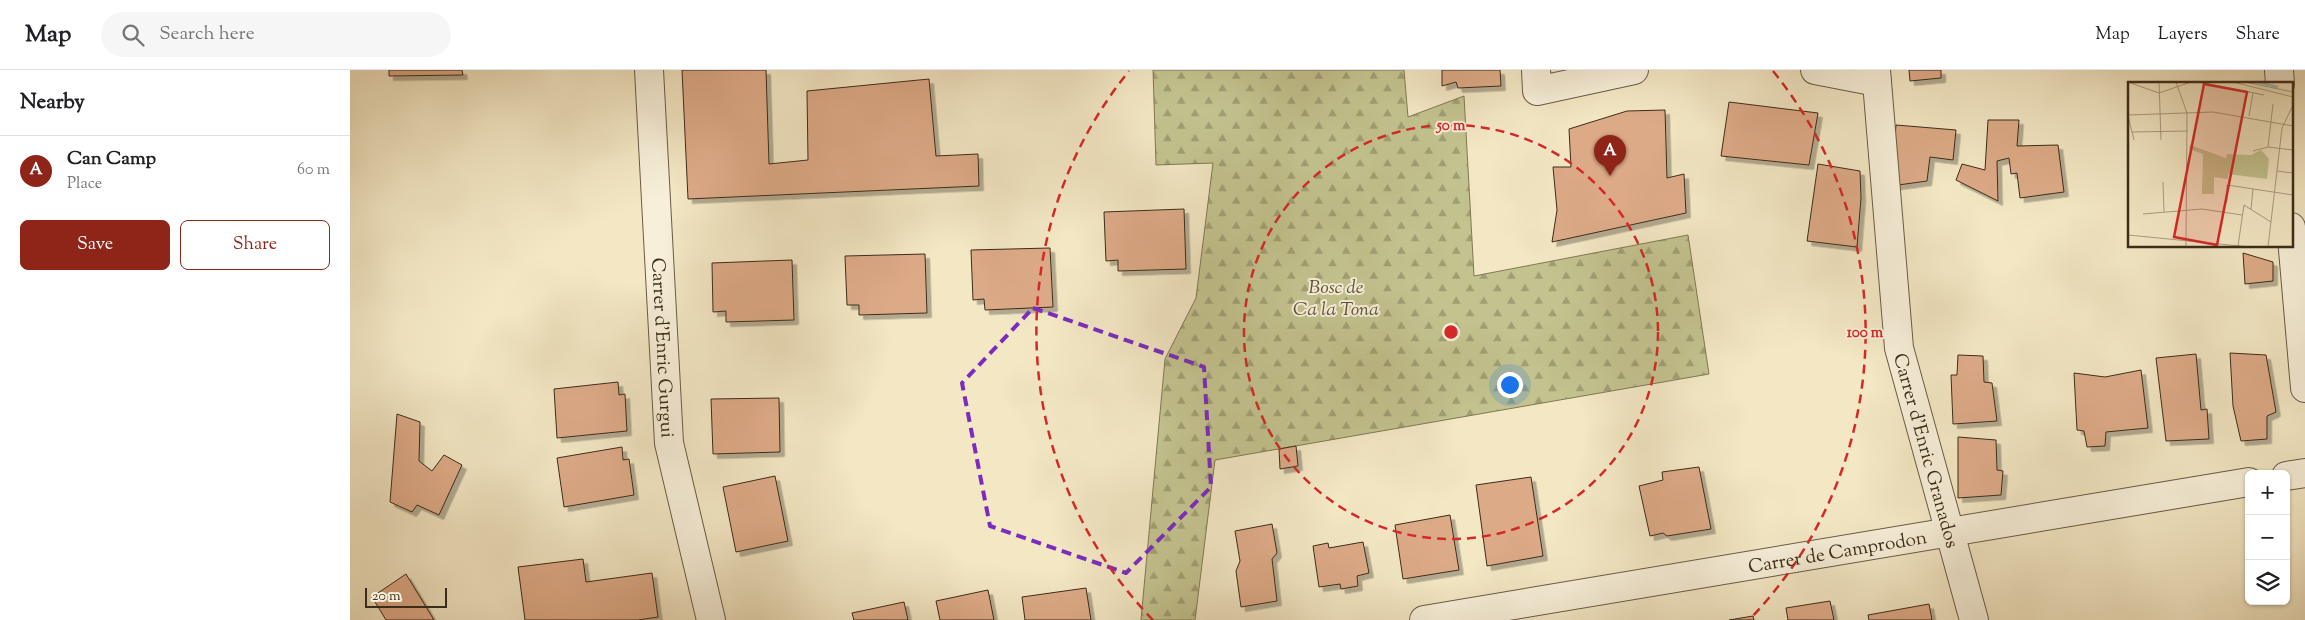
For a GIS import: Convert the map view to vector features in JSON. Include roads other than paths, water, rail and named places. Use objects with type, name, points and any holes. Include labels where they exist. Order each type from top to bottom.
[{"type":"street","name":"Carrer d'Enric Gurgui","points":[[649,70],[669,444],[711,620]]},
{"type":"street","points":[[1536,70],[1537,91],[1634,70]]},
{"type":"street","points":[[1815,70],[1876,76]]},
{"type":"street","name":"Carrer d'Enric Granados","points":[[1876,76],[1899,348],[1974,620]]},
{"type":"street","points":[[2296,235],[2305,388]]},
{"type":"street","points":[[2290,475],[2305,472]]},
{"type":"street","name":"Carrer de Camprodon","points":[[1424,620],[2245,483]]},
{"type":"place","name":"Can Camp","points":[[1610,176]]},
{"type":"park label","name":"Bosc de Ca la Tona","points":[[1336,297]]}]
